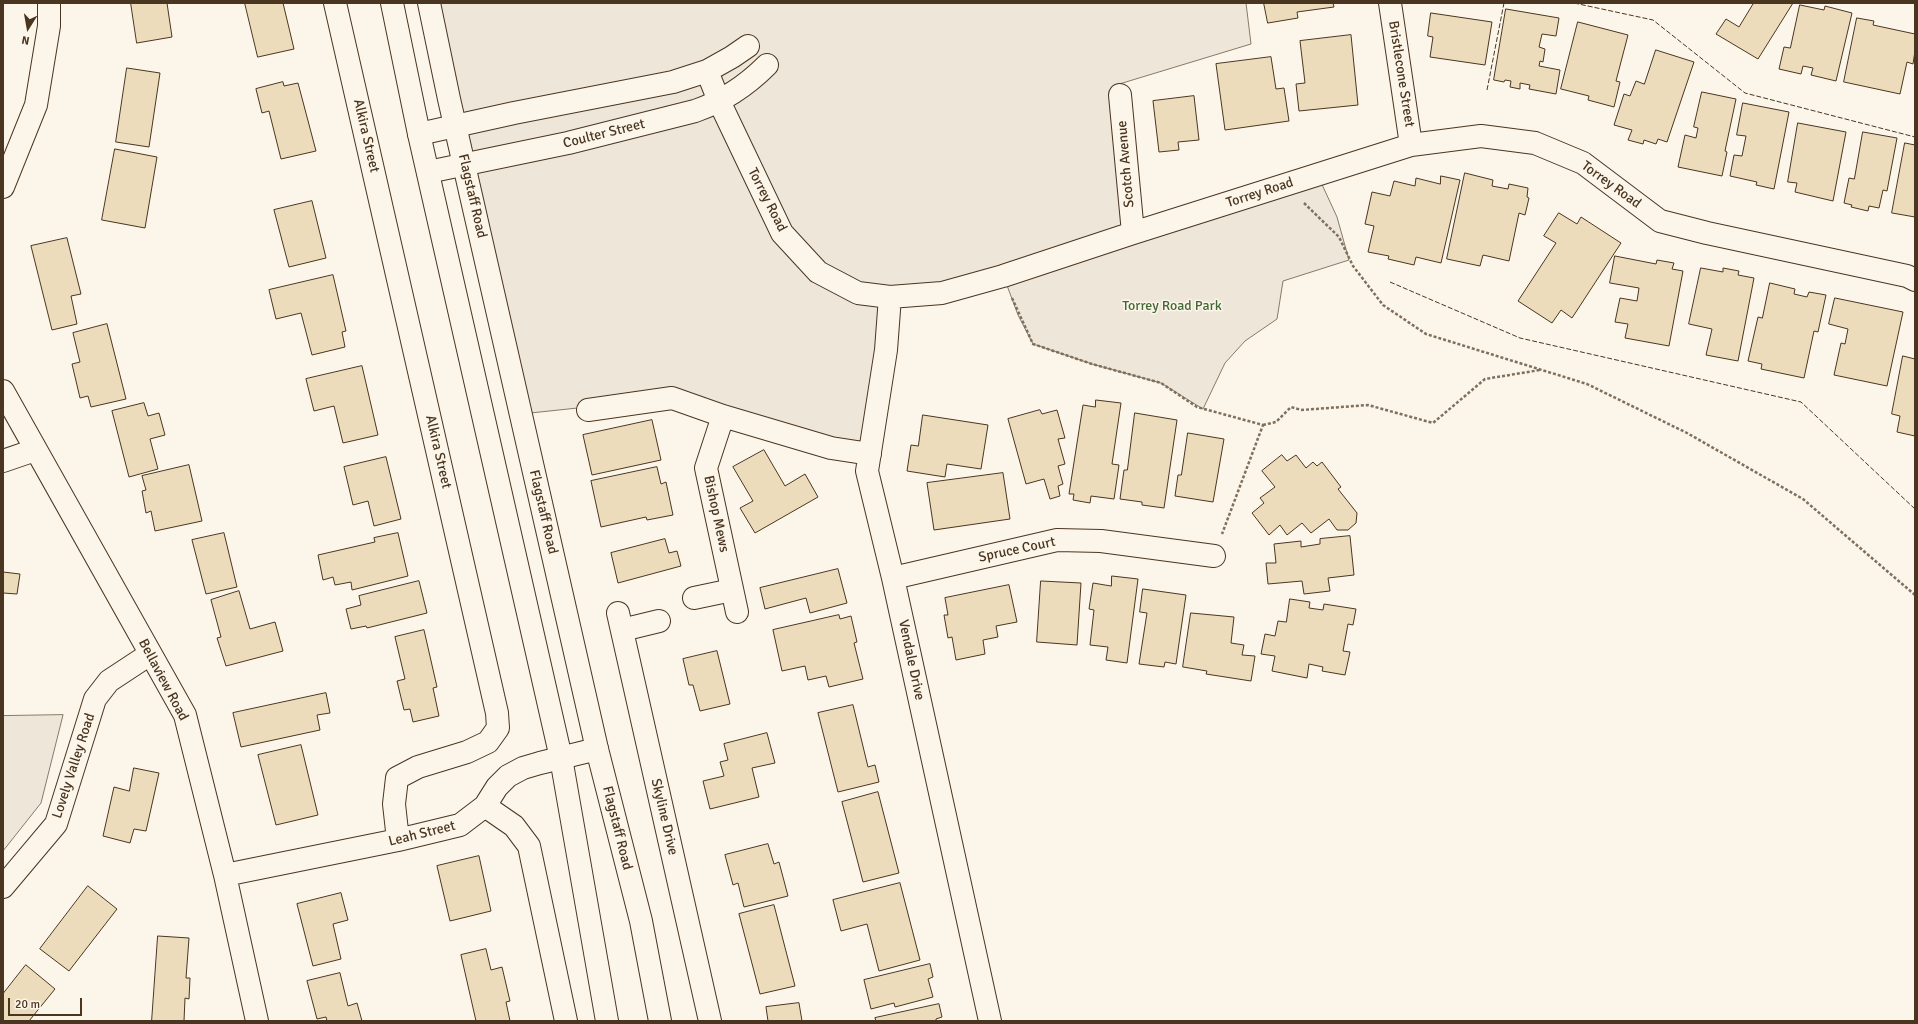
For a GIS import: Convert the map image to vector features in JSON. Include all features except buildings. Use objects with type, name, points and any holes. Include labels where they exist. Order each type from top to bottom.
[{"type":"street","points":[[3,187],[36,105],[49,26],[49,3]]},
{"type":"street","name":"Alkira Street","points":[[336,3],[497,713],[498,728],[488,742],[467,752],[418,766],[397,778],[394,804],[398,840]]},
{"type":"street","points":[[392,3],[419,134],[562,758],[607,1021]]},
{"type":"street","name":"Flagstaff Road","points":[[429,3],[464,165],[598,749],[641,921],[660,1021]]},
{"type":"street","name":"Bristlecone Street","points":[[1390,3],[1411,145]]},
{"type":"street","points":[[419,134],[673,82],[707,71],[728,60],[748,46]]},
{"type":"street","name":"Coulter Street","points":[[428,172],[568,143],[670,118],[703,108],[719,101],[749,82],[767,65]]},
{"type":"street","name":"Torrey Road","points":[[707,71],[719,101],[782,233],[818,272],[858,293],[890,297],[942,293],[1004,276],[1133,233],[1411,145],[1481,136],[1535,143],[1583,163],[1660,220],[1707,234],[1907,276],[1915,280]]},
{"type":"street","name":"Scotch Avenue","points":[[1120,95],[1133,233]]},
{"type":"street","name":"Vendale Drive","points":[[890,297],[886,350],[868,471],[893,578],[990,1021]]},
{"type":"street","name":"Bellaview Road","points":[[3,391],[185,715],[224,875],[257,1021]]},
{"type":"street","points":[[588,410],[672,398],[723,416],[831,448],[870,454]]},
{"type":"street","name":"Bishop Mews","points":[[723,416],[706,468],[736,612]]},
{"type":"street","points":[[3,461],[35,450]]},
{"type":"street","name":"Spruce Court","points":[[893,578],[1057,540],[1101,542],[1214,556]]},
{"type":"street","points":[[694,598],[732,590]]},
{"type":"street","name":"Skyline Drive","points":[[659,621],[620,621],[710,1021]]},
{"type":"street","name":"Lovely Valley Road","points":[[3,887],[56,824],[95,699],[109,681],[150,654]]},
{"type":"street","name":"Leah Street","points":[[224,875],[398,840],[460,825],[485,806],[497,787],[508,776],[523,768],[598,749]]},
{"type":"street","points":[[485,806],[514,826],[529,846],[566,1021]]},
{"type":"path","points":[[1297,203],[1303,202],[1339,238],[1353,266],[1383,305],[1426,334],[1587,384],[1687,433],[1803,500],[1915,595]]},
{"type":"path","points":[[1004,276],[1018,315],[1033,344],[1092,364],[1161,383],[1197,407],[1263,425],[1276,422],[1291,407],[1300,410],[1368,405],[1433,423],[1485,379],[1541,370]]},
{"type":"path","points":[[1214,556],[1263,425]]},
{"type":"green space","points":[[429,3],[1246,3],[1251,44],[1116,85],[1133,233],[890,297],[870,454],[672,398],[521,414]]},
{"type":"green space","name":"Torrey Road Park","points":[[1319,178],[1337,217],[1349,260],[1283,281],[1277,319],[1245,341],[1225,363],[1203,409],[1161,383],[1092,364],[1033,344],[1018,315],[1005,280]]},
{"type":"green space","points":[[63,715],[41,803],[3,851],[3,716]]},
{"type":"fence","points":[[1487,90],[1504,3]]},
{"type":"fence","points":[[1574,3],[1653,20],[1745,93],[1915,137]]},
{"type":"fence","points":[[1390,282],[1520,338],[1801,402],[1915,509]]}]
